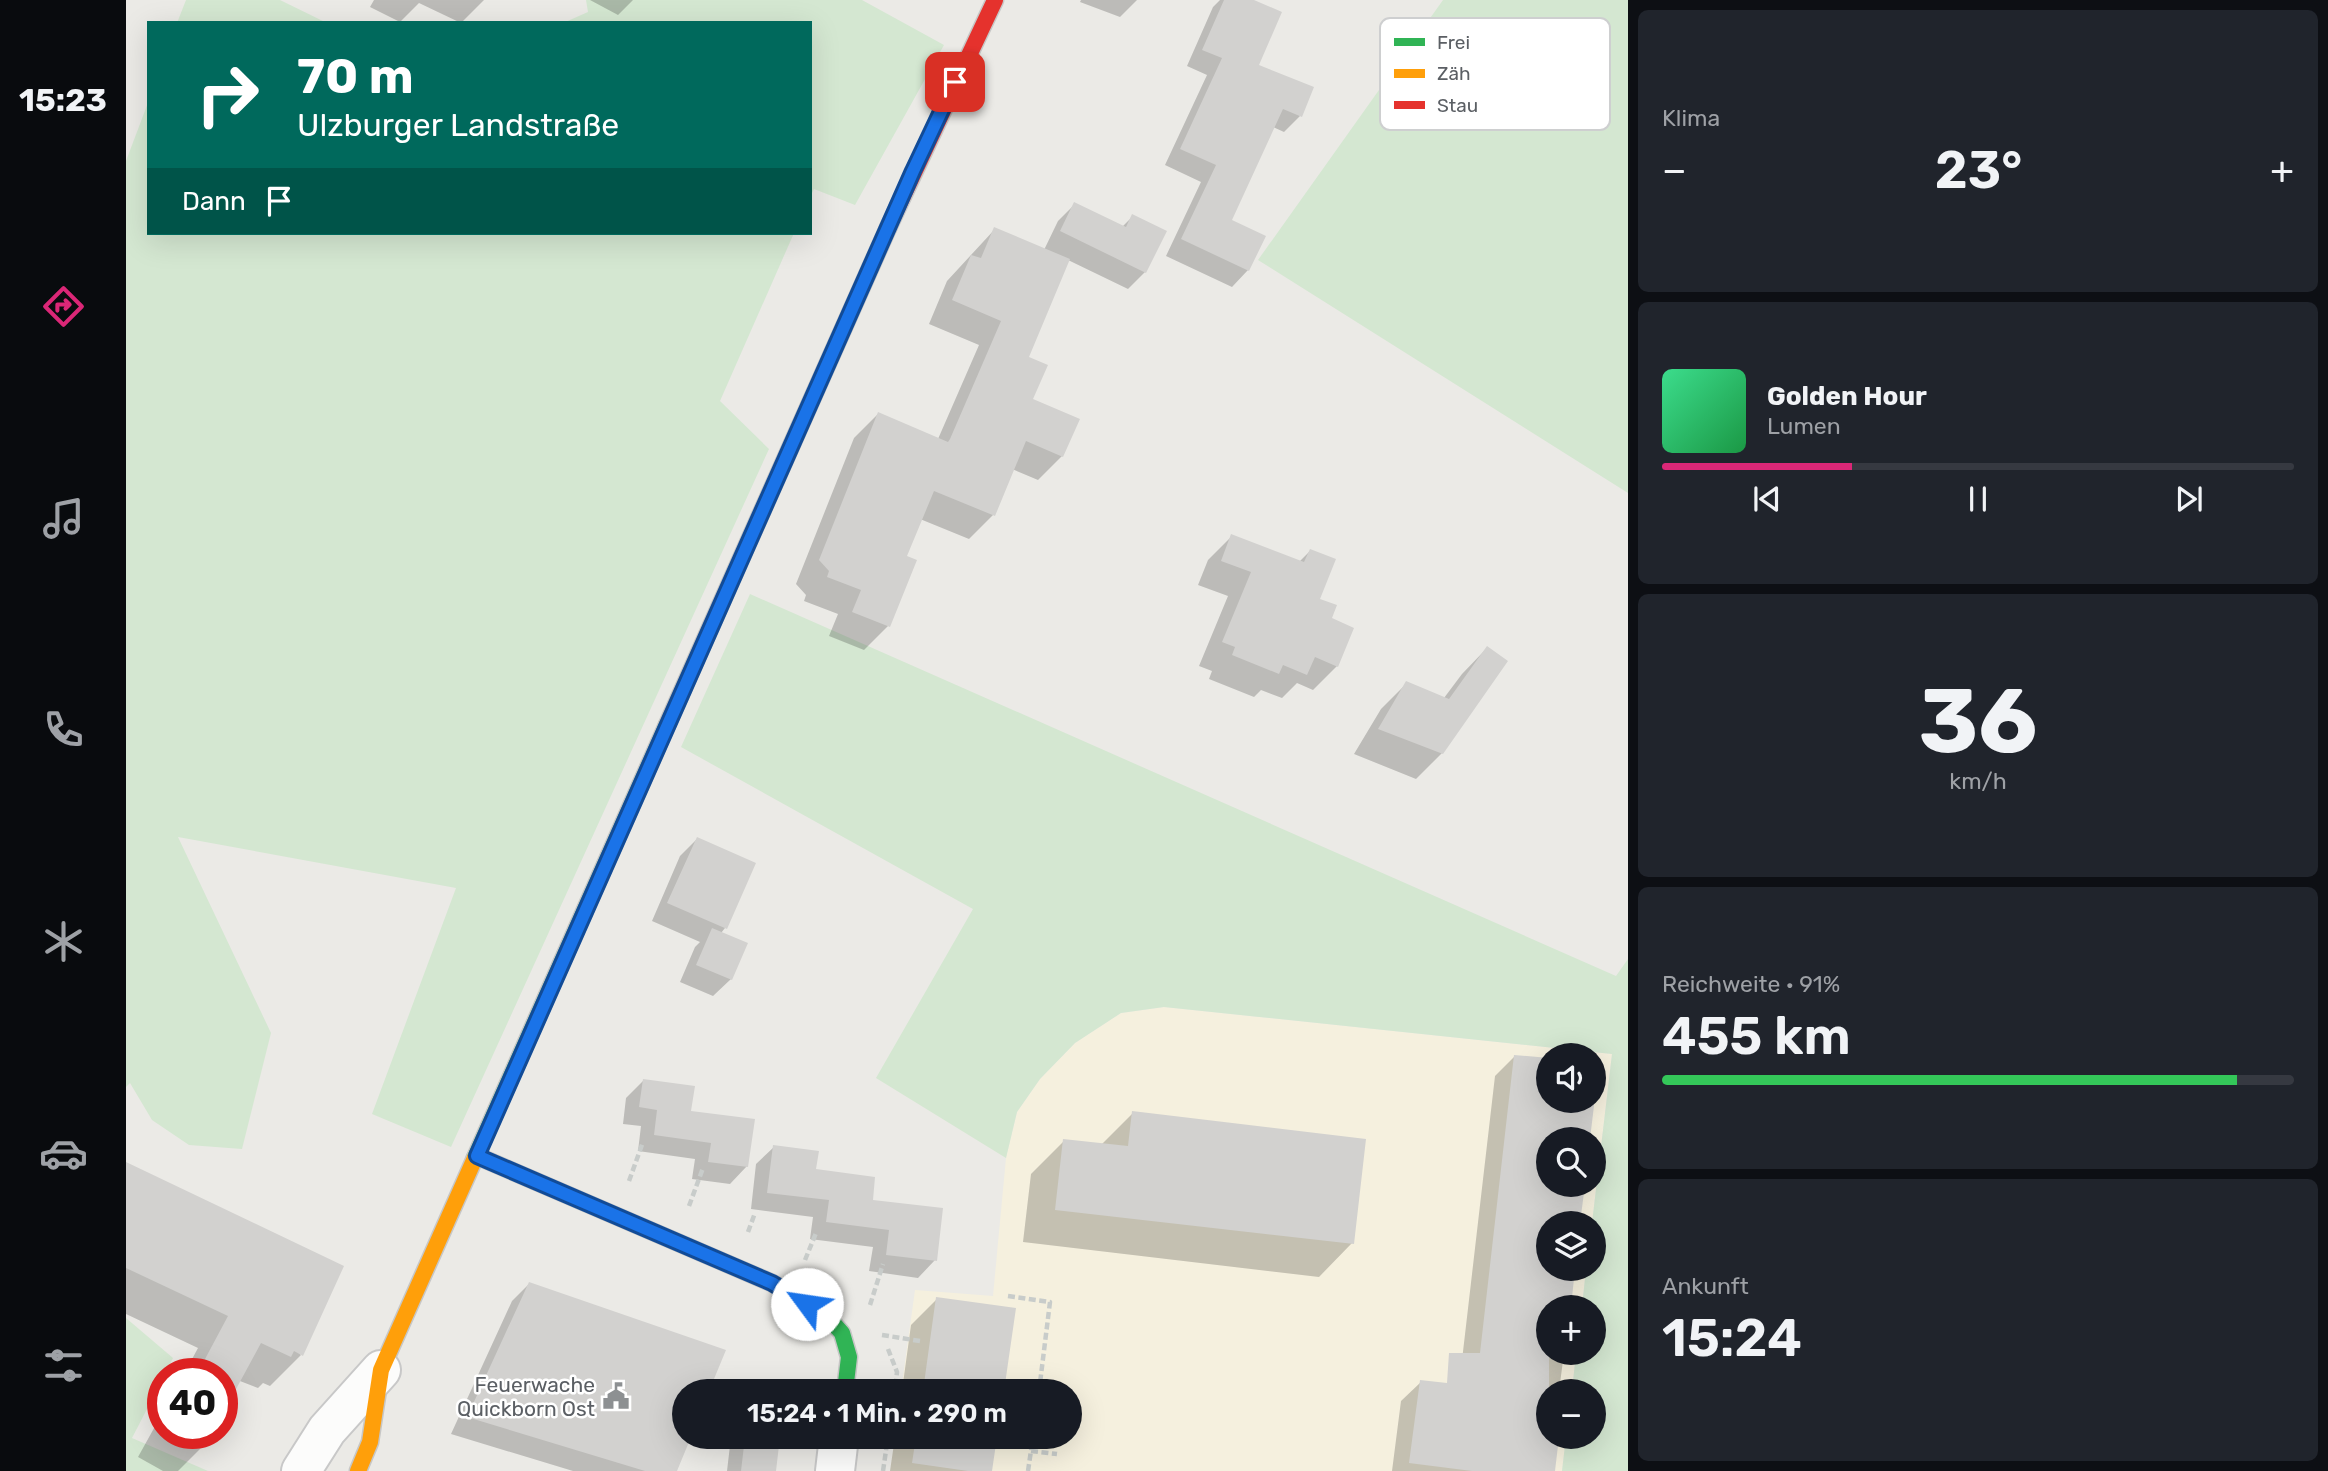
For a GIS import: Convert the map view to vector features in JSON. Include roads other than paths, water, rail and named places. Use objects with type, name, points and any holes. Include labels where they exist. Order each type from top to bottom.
[{"type":"street","points":[[368,1461],[381,1370],[913,171],[995,0]]},
{"type":"street","points":[[477,1156],[772,1283],[825,1314],[842,1333],[849,1357],[846,1379]]},
{"type":"street","points":[[301,1471],[327,1430],[381,1370]]},
{"type":"street","points":[[835,1471],[838,1449]]},
{"type":"place","name":"Feuerwache Quickborn Ost","points":[[616,1396]]}]
